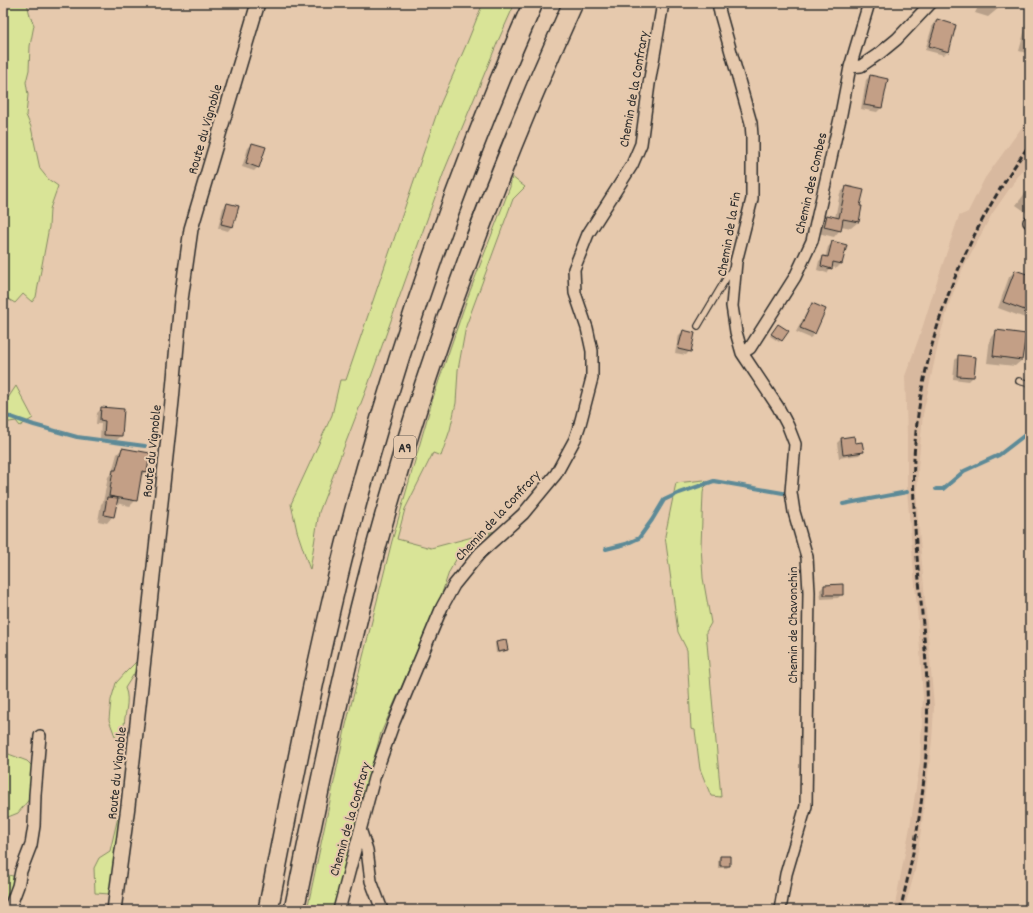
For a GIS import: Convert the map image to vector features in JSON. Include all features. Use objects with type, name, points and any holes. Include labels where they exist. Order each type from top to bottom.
[{"type":"highway","name":"A9","points":[[268,910],[300,746],[332,601],[382,415],[440,235],[488,109],[533,3]]},
{"type":"highway","name":"A9","points":[[294,910],[322,774],[359,610],[382,523],[410,430],[475,239],[520,123],[573,3]]},
{"type":"street","name":"Route du Vignoble","points":[[114,910],[128,806],[172,402],[181,300],[192,229],[258,3]]},
{"type":"street","name":"Chemin de la Confrary","points":[[339,910],[361,832],[374,778],[394,722],[442,607],[454,585],[480,553],[523,514],[556,474],[575,438],[592,378],[592,351],[587,328],[575,293],[574,269],[588,234],[632,165],[641,144],[649,84],[663,3]]},
{"type":"street","name":"Chemin de la Fin","points":[[718,3],[751,123],[752,199],[736,262],[732,306],[736,332],[742,353]]},
{"type":"street","name":"Chemin des Combes","points":[[742,353],[750,348],[795,277],[812,241],[841,114],[850,67],[869,3]]},
{"type":"street","points":[[850,67],[861,66],[880,53],[897,39],[931,3]]},
{"type":"street","name":"Chemin de Chavonchin","points":[[742,353],[778,407],[795,444],[791,492],[794,512],[807,557],[809,592],[806,806],[786,874],[780,910]]},
{"type":"street","points":[[8,910],[31,845],[34,826],[40,736]]},
{"type":"street","points":[[361,832],[367,850],[371,881],[382,910]]},
{"type":"lane","points":[[698,326],[736,262]]},
{"type":"lane","points":[[1019,381],[1030,384]]},
{"type":"shaded area","points":[[1030,116],[1030,159],[992,214],[963,268],[950,301],[939,340],[923,414],[918,468],[917,505],[934,707],[932,740],[915,871],[904,910],[894,910],[910,827],[920,762],[923,697],[907,490],[905,376],[959,216],[968,212],[985,178]]},
{"type":"green space","points":[[3,3],[27,3],[34,25],[30,46],[29,70],[26,82],[28,95],[26,115],[31,127],[40,169],[48,179],[58,186],[50,209],[49,227],[36,297],[32,302],[23,294],[15,303],[8,299],[3,286]]},
{"type":"green space","points":[[483,3],[515,3],[445,169],[368,385],[319,512],[310,570],[297,531],[291,504],[332,415],[340,380],[346,380],[439,107]]},
{"type":"green space","points":[[512,177],[525,187],[513,199],[466,326],[458,370],[456,403],[450,430],[441,456],[433,453],[405,509],[397,539],[431,548],[495,531],[462,549],[449,572],[440,599],[381,733],[347,857],[335,910],[307,910],[346,725],[392,541],[433,398],[467,299],[510,187]]},
{"type":"green space","points":[[16,386],[33,418],[20,426],[16,421],[3,423],[3,397],[8,398]]},
{"type":"green space","points":[[704,480],[708,484],[704,488],[703,493],[701,546],[703,578],[711,623],[706,632],[721,797],[711,796],[700,769],[695,730],[691,729],[687,650],[678,632],[665,536],[676,483]]},
{"type":"green space","points":[[138,660],[137,669],[125,688],[127,693],[127,704],[124,731],[115,736],[109,720],[111,700],[116,683]]},
{"type":"green space","points":[[6,753],[27,761],[32,766],[31,797],[18,813],[3,819],[3,754]]},
{"type":"green space","points":[[123,813],[110,894],[95,893],[94,868],[99,858],[110,851],[118,817]]},
{"type":"green space","points":[[3,874],[13,876],[16,881],[3,910]]},
{"type":"building","points":[[937,19],[956,25],[949,52],[929,46]]},
{"type":"building","points":[[870,75],[888,79],[882,108],[864,105]]},
{"type":"building","points":[[252,143],[266,147],[259,168],[246,163]]},
{"type":"building","points":[[846,186],[864,190],[860,206],[862,206],[859,222],[843,219],[841,231],[824,227],[827,215],[839,218]]},
{"type":"building","points":[[227,203],[239,206],[233,227],[221,224]]},
{"type":"building","points":[[832,241],[847,245],[842,264],[833,262],[832,269],[821,266],[823,256],[828,257]]},
{"type":"building","points":[[1015,270],[1030,275],[1030,312],[1003,302]]},
{"type":"building","points":[[812,303],[826,309],[815,334],[800,328]]},
{"type":"building","points":[[778,324],[789,331],[782,341],[771,334]]},
{"type":"building","points":[[683,330],[695,333],[691,352],[678,349]]},
{"type":"building","points":[[996,330],[1026,334],[1022,360],[993,356]]},
{"type":"building","points":[[958,355],[976,357],[974,377],[957,376]]},
{"type":"building","points":[[101,407],[124,409],[122,436],[104,435],[105,421],[100,420]]},
{"type":"building","points":[[854,436],[855,443],[862,442],[864,452],[843,455],[841,438]]},
{"type":"building","points":[[122,448],[150,453],[147,472],[142,471],[137,501],[109,496],[113,470],[116,470]]},
{"type":"building","points":[[107,497],[118,498],[114,517],[104,515]]},
{"type":"building","points":[[843,584],[843,595],[824,595],[824,585]]},
{"type":"building","points":[[506,640],[508,650],[498,652],[496,642]]},
{"type":"building","points":[[720,856],[730,856],[730,866],[720,866]]},
{"type":"waterway","points":[[3,416],[11,417],[77,437],[145,446]]},
{"type":"waterway","points":[[936,489],[943,489],[964,471],[999,455],[1030,431]]},
{"type":"waterway","points":[[606,549],[626,544],[639,538],[664,500],[679,493],[714,481],[783,493]]},
{"type":"waterway","points":[[843,504],[907,492]]},
{"type":"railway","points":[[900,910],[918,827],[927,742],[927,685],[914,515],[914,458],[918,415],[925,373],[949,292],[965,254],[984,216],[1006,179],[1030,144]]}]
